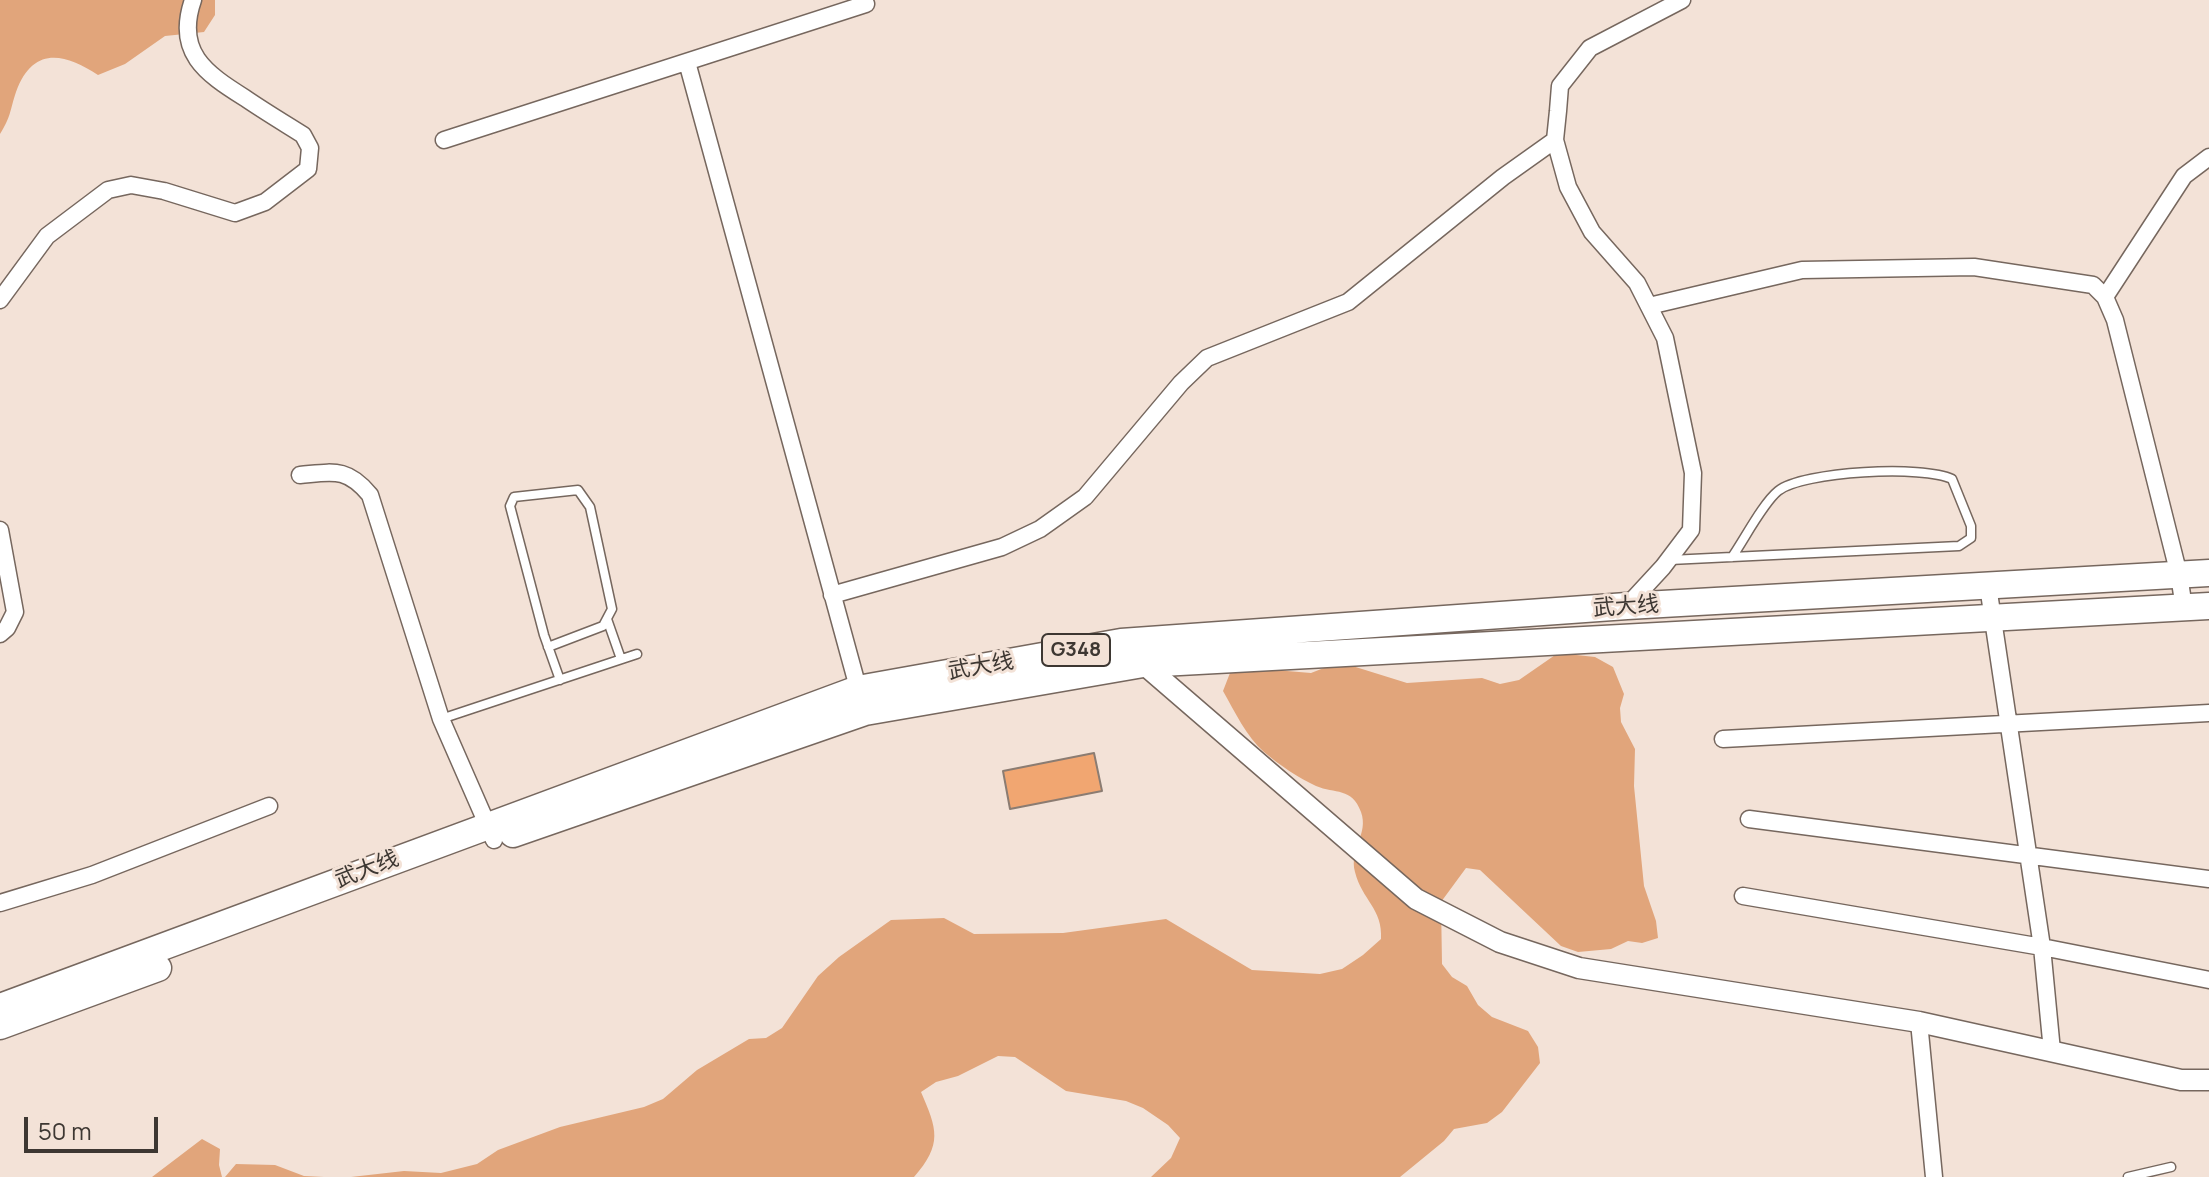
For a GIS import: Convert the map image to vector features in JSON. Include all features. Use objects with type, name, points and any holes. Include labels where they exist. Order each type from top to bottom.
[{"type":"highway","name":"武大线","points":[[0,1007],[862,700],[1121,642],[1627,606],[2209,573]]},
{"type":"highway","name":"武大线","points":[[862,700],[1143,664],[2196,607]]},
{"type":"highway","name":"武大线","points":[[0,1026],[490,833]]},
{"type":"street","points":[[0,300],[47,236],[108,190],[131,185],[164,191],[235,213],[265,202],[308,169],[310,148],[303,135],[210,76],[192,51],[186,27],[193,0]]},
{"type":"street","points":[[1627,606],[1669,560],[1691,530],[1693,473],[1665,338],[1637,283],[1592,232],[1568,187],[1555,140],[1560,86],[1590,48],[1682,0]]},
{"type":"street","points":[[444,140],[866,4]]},
{"type":"street","points":[[687,62],[862,700]]},
{"type":"street","points":[[832,595],[1002,547],[1040,529],[1085,497],[1181,383],[1207,358],[1348,302],[1503,177],[1555,140]]},
{"type":"street","points":[[2105,297],[2184,176],[2209,157]]},
{"type":"street","points":[[1649,306],[1802,270],[1974,267],[2093,285],[2105,297],[2115,320],[2179,575],[2196,607]]},
{"type":"street","points":[[300,475],[339,471],[358,480],[370,495],[441,719],[490,833]]},
{"type":"street","points":[[0,530],[15,612],[7,628],[0,634]]},
{"type":"street","points":[[1988,586],[2042,947],[2052,1051]]},
{"type":"street","points":[[1121,642],[1416,899],[1500,942],[1579,968],[1919,1022],[2181,1080],[2209,1080]]},
{"type":"street","points":[[1723,739],[2209,713]]},
{"type":"street","points":[[0,903],[92,875],[269,806]]},
{"type":"street","points":[[1749,819],[2209,879]]},
{"type":"street","points":[[1743,896],[2042,947],[2209,980]]},
{"type":"street","points":[[1919,1022],[1934,1177]]},
{"type":"lane","points":[[1669,560],[1732,557],[1959,546],[1971,538],[1971,526],[1952,479],[1940,473],[1917,471],[1811,477],[1793,482],[1776,493],[1732,557]]},
{"type":"lane","points":[[548,647],[603,626],[612,609],[590,507],[578,490],[514,497],[510,506],[548,647],[560,680]]},
{"type":"lane","points":[[607,619],[621,659]]},
{"type":"lane","points":[[441,719],[637,654]]},
{"type":"lane","points":[[2128,1177],[2171,1167]]},
{"type":"shaded area","points":[[0,0],[215,0],[215,15],[204,32],[165,36],[125,64],[98,75],[62,59],[40,61],[23,77],[0,134]]},
{"type":"shaded area","points":[[1558,653],[1595,657],[1613,667],[1624,694],[1620,708],[1621,722],[1635,749],[1634,786],[1644,886],[1656,921],[1658,938],[1642,943],[1628,941],[1611,949],[1578,952],[1561,946],[1480,870],[1466,868],[1441,902],[1442,964],[1452,977],[1467,986],[1478,1005],[1492,1017],[1528,1031],[1538,1047],[1540,1063],[1502,1112],[1487,1123],[1454,1129],[1400,1177],[1151,1177],[1171,1158],[1180,1138],[1168,1125],[1126,1101],[1066,1091],[1015,1057],[998,1056],[958,1076],[936,1082],[921,1092],[931,1116],[934,1136],[930,1155],[914,1177],[351,1177],[404,1171],[441,1173],[477,1164],[498,1150],[560,1127],[644,1107],[663,1099],[697,1070],[749,1039],[766,1038],[782,1028],[818,976],[891,920],[944,918],[974,934],[1063,933],[1166,919],[1252,970],[1320,974],[1342,969],[1381,939],[1379,920],[1355,872],[1355,856],[1363,827],[1361,812],[1348,795],[1303,779],[1258,746],[1223,691],[1230,673],[1251,668],[1311,673],[1346,664],[1407,683],[1482,678],[1500,684],[1519,680]]},
{"type":"shaded area","points":[[202,1139],[220,1149],[222,1177],[152,1177]]},
{"type":"shaded area","points":[[236,1164],[275,1165],[304,1176],[324,1177],[225,1177]]},
{"type":"building","points":[[1094,753],[1102,791],[1010,809],[1003,771]]}]
